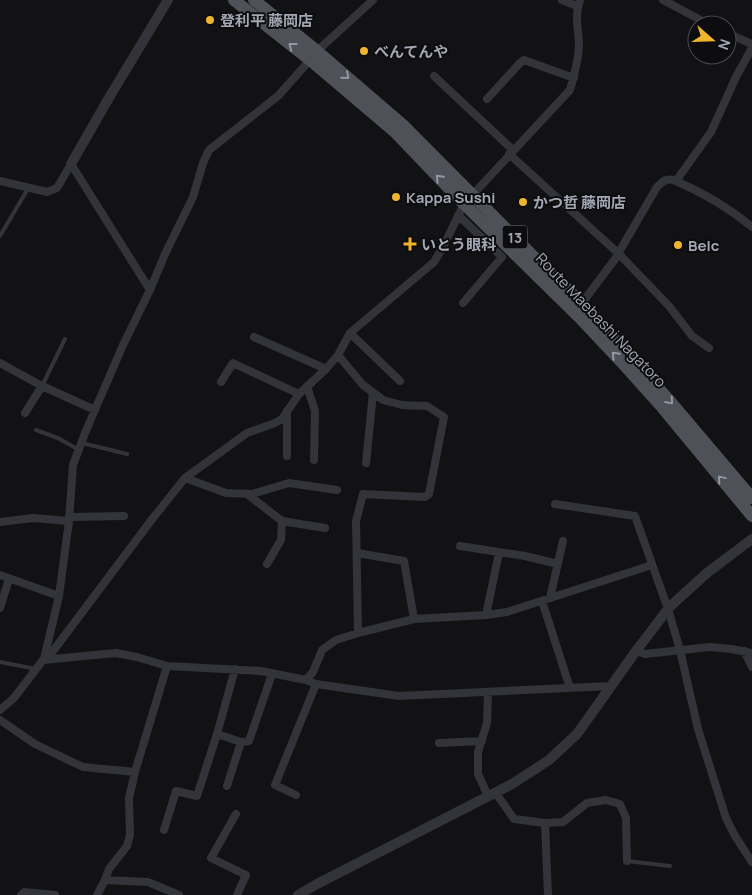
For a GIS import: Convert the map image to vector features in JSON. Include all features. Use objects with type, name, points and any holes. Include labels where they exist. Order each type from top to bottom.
[{"type":"main road","name":"Route Maebashi Nagatoro","points":[[234,0],[314,56],[403,125],[465,204],[572,310],[626,367],[661,406],[752,516]]},
{"type":"main road","name":"Route Maebashi Nagatoro","points":[[254,0],[314,56]]},
{"type":"main road","name":"Route Maebashi Nagatoro","points":[[465,204],[582,303],[668,399],[752,498]]},
{"type":"street","points":[[0,181],[48,192],[57,188],[168,0]]},
{"type":"street","points":[[43,660],[59,596],[69,519],[73,465],[123,345],[193,197],[202,163],[209,150],[278,96],[314,56],[373,0]]},
{"type":"street","points":[[0,710],[14,698],[43,660],[53,651],[185,478],[247,433],[282,419],[299,394],[338,355],[350,333],[434,262],[465,204],[570,90],[577,67],[579,48],[577,19],[579,3],[562,0]]},
{"type":"street","points":[[664,0],[692,15]]},
{"type":"street","points":[[737,37],[752,44]]},
{"type":"street","points":[[676,181],[711,132],[736,77],[752,48]]},
{"type":"street","points":[[487,99],[524,60],[574,78]]},
{"type":"street","points":[[434,76],[618,254],[669,306],[692,336],[709,348]]},
{"type":"street","points":[[71,164],[150,290]]},
{"type":"street","points":[[582,303],[618,254],[657,187],[664,180],[676,181],[720,203],[752,227]]},
{"type":"street","points":[[463,303],[502,257],[465,204]]},
{"type":"street","points":[[350,333],[400,381]]},
{"type":"street","points":[[254,337],[326,369]]},
{"type":"street","points":[[338,355],[363,385],[383,400],[402,405],[427,406],[444,417],[429,494],[425,497],[363,494],[356,521],[358,633]]},
{"type":"street","points":[[0,363],[42,386],[95,410]]},
{"type":"street","points":[[221,382],[233,363],[299,394]]},
{"type":"street","points":[[25,413],[42,386]]},
{"type":"street","points":[[307,386],[315,410],[314,460]]},
{"type":"street","points":[[366,463],[373,393]]},
{"type":"street","points":[[287,411],[287,456]]},
{"type":"street","points":[[185,478],[226,493],[252,494],[289,483],[337,490]]},
{"type":"street","points":[[247,494],[282,521],[325,528]]},
{"type":"street","points":[[555,504],[635,516],[668,609],[680,650],[698,729],[726,818],[752,862]]},
{"type":"street","points":[[0,522],[33,518],[69,519],[124,516]]},
{"type":"street","points":[[268,564],[281,540],[282,521]]},
{"type":"street","points":[[298,895],[512,784],[549,760],[577,734],[668,609],[707,573],[752,539]]},
{"type":"street","points":[[550,598],[562,541]]},
{"type":"street","points":[[460,546],[525,556],[558,564]]},
{"type":"street","points":[[357,553],[404,561],[414,619]]},
{"type":"street","points":[[486,615],[499,553]]},
{"type":"street","points":[[306,680],[313,672],[322,650],[336,640],[414,619],[506,612],[652,565]]},
{"type":"street","points":[[0,575],[59,596]]},
{"type":"street","points":[[0,608],[9,579]]},
{"type":"street","points":[[542,601],[570,688]]},
{"type":"street","points":[[636,651],[645,654],[710,647],[731,649],[750,652],[752,668]]},
{"type":"street","points":[[43,660],[116,654],[137,657],[167,666],[261,670],[316,684],[399,696],[611,686]]},
{"type":"street","points":[[97,895],[109,869],[127,846],[130,835],[129,798],[167,666]]},
{"type":"street","points":[[164,830],[176,791],[197,796],[235,669]]},
{"type":"street","points":[[217,734],[241,742],[248,741],[272,674]]},
{"type":"street","points":[[296,795],[275,785],[316,684]]},
{"type":"street","points":[[488,693],[487,723],[478,752],[478,774],[492,794],[514,819],[545,822],[562,822],[587,803],[606,800],[620,804],[626,818],[627,861]]},
{"type":"street","points":[[0,720],[35,744],[83,767],[135,772]]},
{"type":"street","points":[[438,743],[482,741]]},
{"type":"street","points":[[227,786],[241,742]]},
{"type":"street","points":[[236,814],[211,858],[246,875],[237,895]]},
{"type":"street","points":[[545,822],[548,895]]},
{"type":"street","points":[[105,880],[148,882],[179,895]]},
{"type":"street","points":[[21,895],[24,892],[55,895]]},
{"type":"lane","points":[[0,236],[29,187]]},
{"type":"lane","points":[[42,386],[66,339]]},
{"type":"lane","points":[[36,430],[80,446],[127,454]]},
{"type":"lane","points":[[0,662],[36,669]]},
{"type":"lane","points":[[627,861],[670,866]]},
{"type":"place","name":"登利平 藤岡店","points":[[210,20]]},
{"type":"place","name":"べんてんや","points":[[364,51]]},
{"type":"place","name":"Kappa Sushi","points":[[396,197]]},
{"type":"place","name":"かつ哲 藤岡店","points":[[523,202]]},
{"type":"place","name":"いとう眼科","points":[[410,244]]},
{"type":"place","name":"Belc","points":[[678,245]]}]
